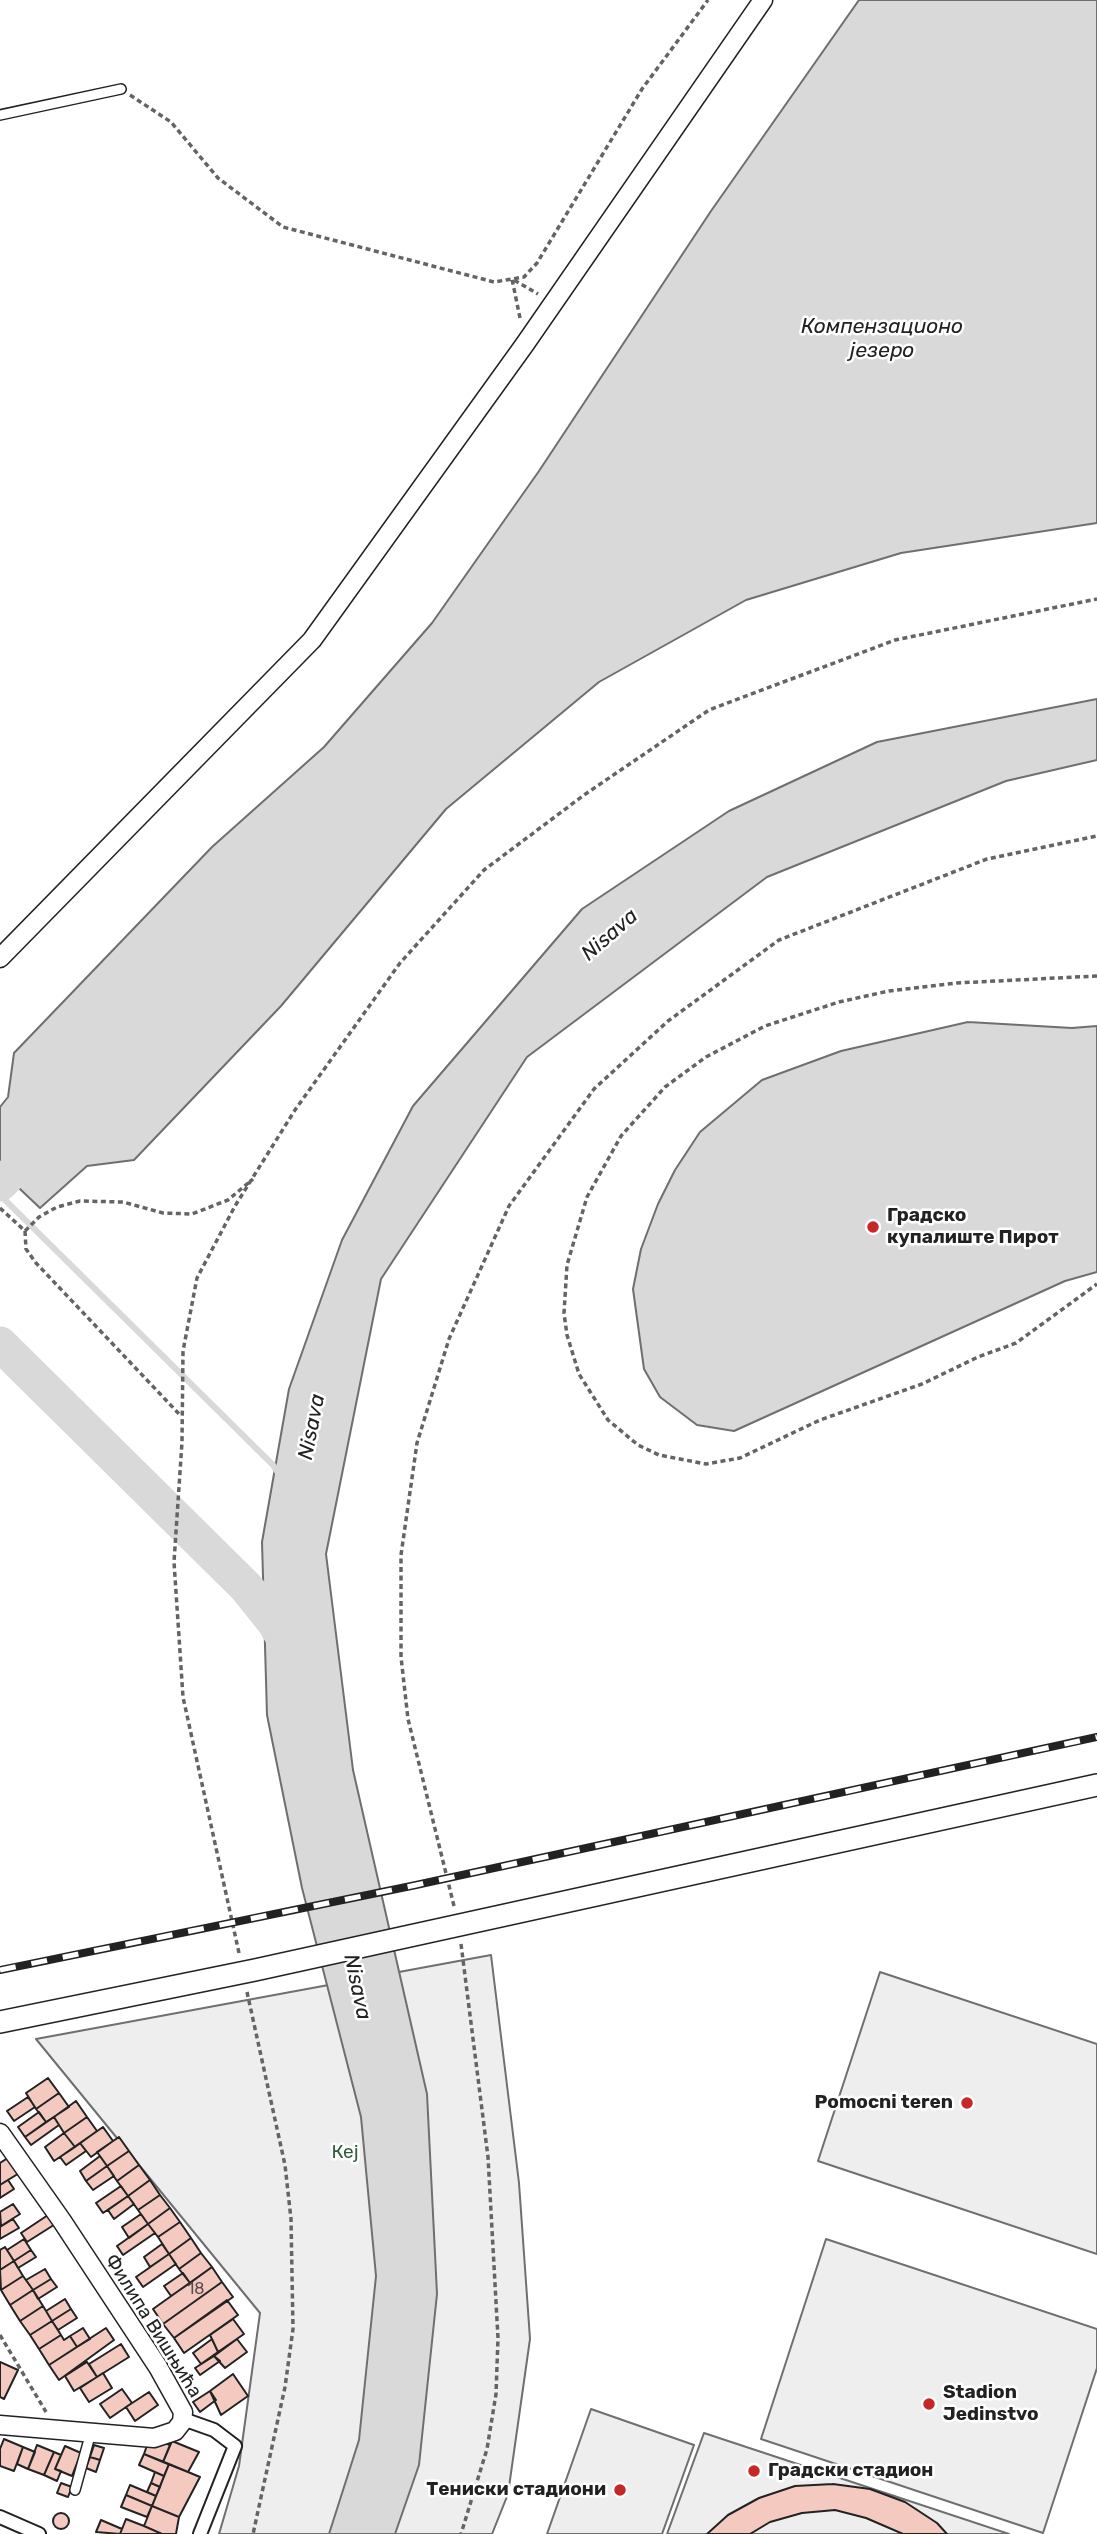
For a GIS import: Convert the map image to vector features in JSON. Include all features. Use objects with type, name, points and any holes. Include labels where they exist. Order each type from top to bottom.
[{"type":"street","points":[[0,958],[312,640],[525,344],[763,0]]},
{"type":"street","points":[[0,2022],[458,1926],[1097,1785]]},
{"type":"street","name":"Филипа Вишњића","points":[[0,2133],[158,2367],[178,2402],[183,2419],[171,2434],[154,2438],[0,2426]]},
{"type":"street","points":[[183,2419],[214,2430],[235,2446],[200,2534]]},
{"type":"street","points":[[0,2517],[39,2534]]},
{"type":"lane","points":[[0,115],[121,89]]},
{"type":"lane","points":[[75,2490],[90,2432]]},
{"type":"path","points":[[121,89],[170,122],[218,178],[283,227],[494,282],[524,277],[537,263],[642,89],[708,0]]},
{"type":"path","points":[[512,279],[554,302]]},
{"type":"path","points":[[512,279],[525,344]]},
{"type":"path","points":[[253,2534],[283,2400],[293,2329],[291,2218],[285,2165],[249,1971],[234,1923],[204,1801],[183,1697],[174,1562],[183,1351],[197,1278],[235,1206],[257,1176],[295,1110],[400,963],[484,870],[618,772],[709,710],[895,640],[1097,599]]},
{"type":"path","points":[[461,2534],[486,2449],[496,2394],[498,2337],[488,2157],[458,1926],[408,1719],[401,1657],[401,1555],[417,1443],[445,1352],[509,1206],[594,1089],[668,1021],[779,940],[987,859],[1097,836]]},
{"type":"path","points":[[1097,976],[957,983],[889,991],[839,1002],[765,1026],[706,1057],[665,1087],[621,1136],[587,1197],[567,1265],[564,1313],[567,1335],[579,1374],[608,1420],[638,1445],[659,1455],[706,1464],[740,1458],[820,1420],[922,1384],[978,1357],[1016,1343],[1097,1284]]},
{"type":"path","points":[[181,1416],[36,1263],[24,1240],[25,1231],[39,1217],[57,1207],[80,1201],[124,1202],[163,1213],[192,1214],[228,1200],[257,1176]]},
{"type":"path","points":[[0,1208],[25,1231]]},
{"type":"path","points":[[0,2335],[55,2430]]},
{"type":"green space","name":"Кеј","points":[[491,1955],[519,2183],[530,2339],[508,2494],[492,2534],[219,2534],[239,2466],[260,2313],[36,2039]]},
{"type":"green space","name":"Pomocni teren","points":[[880,1972],[1097,2044],[1097,2254],[818,2161]]},
{"type":"green space","name":"Stadion Jedinstvo","points":[[826,2239],[1097,2329],[1097,2368],[1043,2533],[761,2439]]},
{"type":"green space","name":"Тениски стадиони","points":[[591,2409],[694,2445],[662,2534],[547,2534]]},
{"type":"green space","name":"Градски стадион","points":[[704,2433],[1009,2534],[667,2534]]},
{"type":"water","name":"Компензационо језеро","points":[[859,0],[1097,0],[1097,523],[901,553],[746,600],[599,682],[446,809],[281,1006],[134,1160],[87,1166],[40,1208],[0,1170],[0,1107],[8,1097],[14,1053],[212,847],[324,747],[432,623],[539,471],[711,211]]},
{"type":"water","name":"Nisava","points":[[1097,699],[1097,760],[1006,781],[767,877],[527,1057],[381,1279],[326,1554],[353,1770],[427,2094],[437,2294],[419,2465],[395,2534],[329,2534],[359,2440],[376,2276],[361,2117],[302,1888],[267,1715],[262,1542],[289,1389],[342,1240],[413,1106],[582,909],[729,811],[877,742]]},
{"type":"water","name":"Градско купалиште Пирот","points":[[968,1022],[1072,1028],[1097,1026],[1097,1272],[1065,1281],[734,1431],[697,1425],[660,1397],[644,1369],[633,1289],[641,1249],[658,1204],[675,1170],[700,1132],[762,1080],[841,1051]]},
{"type":"building","points":[[48,2078],[59,2093],[36,2109],[26,2093]]},
{"type":"building","points":[[59,2093],[69,2107],[46,2122],[36,2109]]},
{"type":"building","points":[[28,2097],[35,2107],[14,2121],[7,2111]]},
{"type":"building","points":[[76,2101],[87,2117],[64,2133],[54,2117]]},
{"type":"building","points":[[39,2112],[46,2122],[25,2137],[18,2127]]},
{"type":"building","points":[[54,2117],[59,2125],[31,2145],[25,2137]]},
{"type":"building","points":[[87,2117],[97,2131],[75,2147],[64,2133]]},
{"type":"building","points":[[103,2127],[113,2141],[91,2157],[80,2143]]},
{"type":"building","points":[[64,2133],[75,2147],[54,2161],[45,2147]]},
{"type":"building","points":[[119,2137],[129,2151],[107,2166],[97,2152]]},
{"type":"building","points":[[80,2143],[86,2151],[66,2165],[60,2157]]},
{"type":"building","points":[[129,2151],[139,2165],[117,2181],[107,2166]]},
{"type":"building","points":[[11,2156],[21,2172],[0,2185],[0,2163]]},
{"type":"building","points":[[100,2156],[107,2166],[86,2181],[80,2171]]},
{"type":"building","points":[[139,2165],[150,2180],[128,2196],[117,2181]]},
{"type":"building","points":[[107,2166],[114,2176],[93,2190],[86,2181]]},
{"type":"building","points":[[8,2180],[14,2189],[0,2198],[0,2185]]},
{"type":"building","points":[[150,2180],[160,2195],[138,2210],[128,2196]]},
{"type":"building","points":[[121,2186],[128,2196],[103,2213],[96,2203]]},
{"type":"building","points":[[160,2195],[170,2208],[148,2224],[138,2210]]},
{"type":"building","points":[[128,2196],[134,2204],[114,2219],[108,2210]]},
{"type":"building","points":[[13,2204],[20,2214],[1,2226],[0,2212]]},
{"type":"building","points":[[170,2208],[180,2222],[158,2237],[148,2224]]},
{"type":"building","points":[[51,2213],[57,2223],[27,2242],[21,2233]]},
{"type":"building","points":[[141,2214],[148,2224],[129,2238],[122,2227]]},
{"type":"building","points":[[13,2219],[19,2228],[0,2239],[0,2227]]},
{"type":"building","points":[[180,2222],[191,2238],[169,2254],[158,2237]]},
{"type":"building","points":[[148,2224],[155,2233],[123,2255],[117,2246]]},
{"type":"building","points":[[191,2238],[201,2253],[179,2269],[169,2254]]},
{"type":"building","points":[[24,2239],[31,2250],[14,2261],[7,2250]]},
{"type":"building","points":[[162,2244],[169,2254],[150,2267],[144,2257]]},
{"type":"building","points":[[5,2247],[14,2261],[0,2270],[0,2250]]},
{"type":"building","points":[[31,2250],[36,2257],[18,2268],[14,2261]]},
{"type":"building","points":[[201,2253],[212,2267],[190,2283],[179,2269]]},
{"type":"building","points":[[169,2254],[176,2264],[143,2287],[136,2277]]},
{"type":"building","points":[[14,2261],[23,2276],[1,2290],[0,2270]]},
{"type":"building","points":[[212,2267],[222,2282],[163,2324],[153,2309]]},
{"type":"building","points":[[45,2269],[51,2279],[33,2290],[26,2280]]},
{"type":"building","points":[[183,2273],[190,2283],[171,2296],[164,2286]]},
{"type":"building","points":[[23,2276],[33,2290],[10,2305],[1,2290]]},
{"type":"building","points":[[51,2279],[57,2287],[38,2299],[33,2290]]},
{"type":"building","points":[[222,2282],[233,2297],[174,2338],[163,2324]]},
{"type":"building","points":[[33,2290],[43,2306],[20,2321],[10,2305]]},
{"type":"building","points":[[65,2299],[71,2309],[52,2321],[46,2311]]},
{"type":"building","points":[[227,2300],[238,2315],[184,2353],[174,2338]]},
{"type":"building","points":[[43,2306],[52,2321],[30,2335],[20,2321]]},
{"type":"building","points":[[71,2309],[77,2318],[58,2330],[52,2321]]},
{"type":"building","points":[[233,2319],[244,2334],[218,2352],[210,2335]]},
{"type":"building","points":[[52,2321],[61,2335],[39,2349],[30,2335]]},
{"type":"building","points":[[83,2328],[90,2339],[77,2347],[70,2336]]},
{"type":"building","points":[[106,2328],[114,2340],[59,2380],[49,2365]]},
{"type":"building","points":[[61,2335],[64,2340],[70,2336],[77,2347],[49,2365],[39,2349]]},
{"type":"building","points":[[212,2339],[218,2352],[201,2364],[193,2353]]},
{"type":"building","points":[[237,2339],[247,2352],[225,2368],[214,2356]]},
{"type":"building","points":[[121,2344],[129,2357],[97,2377],[89,2364]]},
{"type":"building","points":[[214,2356],[220,2361],[200,2375],[195,2368]]},
{"type":"building","points":[[0,2362],[18,2370],[4,2399],[0,2397]]},
{"type":"building","points":[[87,2362],[97,2377],[74,2391],[65,2376]]},
{"type":"building","points":[[103,2373],[112,2388],[89,2402],[80,2388]]},
{"type":"building","points":[[233,2374],[248,2396],[221,2415],[210,2391]]},
{"type":"building","points":[[122,2389],[132,2403],[110,2418],[100,2404]]},
{"type":"building","points":[[210,2391],[216,2400],[200,2412],[193,2402]]},
{"type":"building","points":[[149,2392],[158,2405],[135,2421],[126,2407]]},
{"type":"building","points":[[150,2437],[170,2445],[163,2462],[144,2454]]},
{"type":"building","points":[[4,2439],[23,2447],[14,2471],[0,2466],[0,2449]]},
{"type":"building","points":[[172,2441],[199,2452],[188,2472],[163,2462]]},
{"type":"building","points":[[37,2445],[54,2452],[44,2475],[28,2469]]},
{"type":"building","points":[[94,2445],[104,2448],[100,2460],[90,2457]]},
{"type":"building","points":[[65,2446],[81,2453],[72,2476],[55,2469]]},
{"type":"building","points":[[23,2447],[35,2452],[28,2469],[17,2464]]},
{"type":"building","points":[[54,2452],[61,2455],[55,2469],[61,2471],[57,2481],[44,2475]]},
{"type":"building","points":[[144,2454],[169,2464],[164,2476],[139,2465]]},
{"type":"building","points":[[90,2457],[100,2460],[96,2472],[86,2468]]},
{"type":"building","points":[[169,2464],[200,2477],[179,2517],[152,2506]]},
{"type":"building","points":[[155,2472],[164,2476],[160,2487],[151,2483]]},
{"type":"building","points":[[61,2483],[72,2487],[68,2497],[57,2493]]},
{"type":"building","points":[[151,2483],[160,2487],[156,2496],[147,2492]]},
{"type":"building","points":[[833,2484],[870,2489],[905,2502],[937,2523],[947,2534],[903,2534],[866,2518],[835,2510],[802,2513],[770,2522],[750,2534],[707,2534],[728,2515],[759,2498],[795,2486]]},
{"type":"building","points":[[130,2485],[156,2496],[152,2506],[126,2495]]},
{"type":"building","points":[[126,2495],[152,2506],[147,2517],[121,2507]]},
{"type":"building","points":[[152,2506],[179,2517],[176,2534],[162,2534],[144,2526]]},
{"type":"building","points":[[58,2513],[64,2513],[69,2521],[67,2527],[58,2529],[53,2524],[53,2518]]},
{"type":"building","points":[[126,2519],[144,2526],[162,2534],[120,2534]]},
{"type":"building","points":[[101,2520],[122,2529],[120,2534],[96,2532]]},
{"type":"waterway","points":[[0,1184],[7,1177]]},
{"type":"waterway","points":[[0,1195],[273,1465],[278,1473]]},
{"type":"waterway","points":[[0,1344],[246,1587],[274,1622],[289,1647]]},
{"type":"railway","points":[[0,1970],[416,1885],[1097,1737]]},
{"type":"place","name":"Градско купалиште Пирот","points":[[873,1227]]},
{"type":"place","name":"Pomocni teren","points":[[967,2103]]},
{"type":"place","name":"Stadion Jedinstvo","points":[[929,2404]]},
{"type":"place","name":"Градски стадион","points":[[754,2471]]},
{"type":"place","name":"Тениски стадиони","points":[[620,2490]]}]
